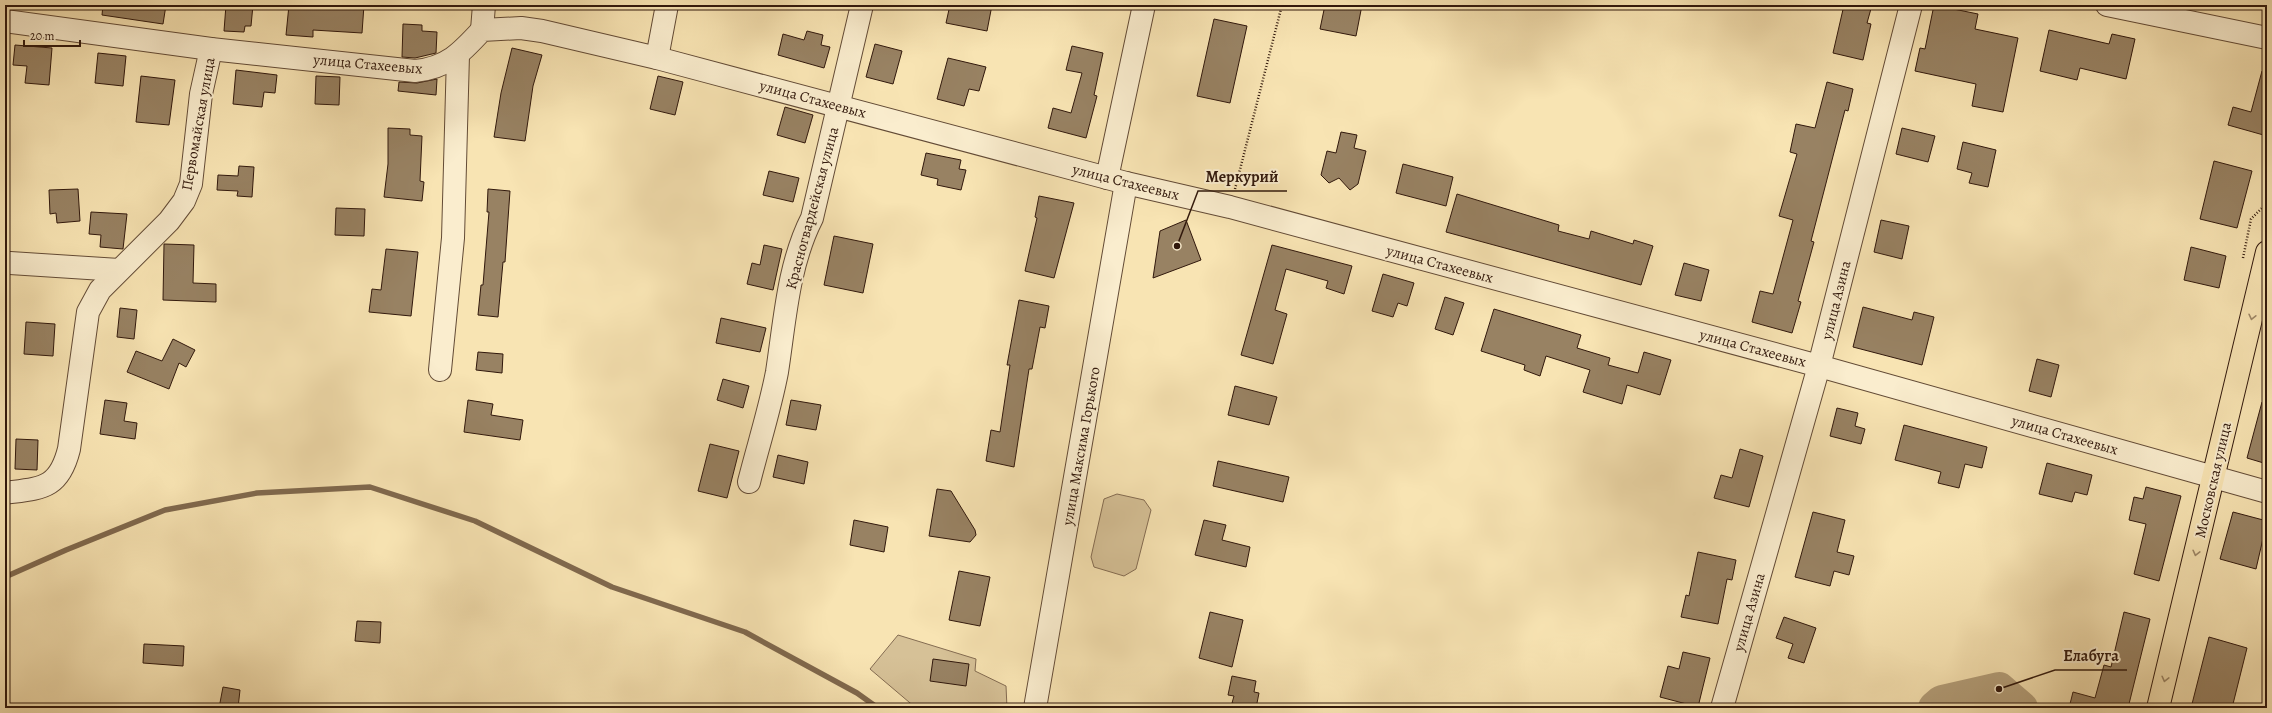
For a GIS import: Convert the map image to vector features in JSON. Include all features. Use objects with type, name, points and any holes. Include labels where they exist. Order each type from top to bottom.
[{"type":"main road","name":"Московская улица","points":[[2158,708],[2267,252]]},
{"type":"street","points":[[482,30],[484,5]]},
{"type":"street","points":[[657,58],[667,5]]},
{"type":"street","name":"Красногвардейская улица","points":[[749,482],[776,374],[789,293],[800,241],[812,218],[862,5]]},
{"type":"street","name":"улица Максима Горького","points":[[1035,708],[1144,5]]},
{"type":"street","name":"улица Азина","points":[[1722,708],[1819,366],[1911,5]]},
{"type":"street","points":[[2108,5],[2267,38]]},
{"type":"street","name":"улица Стахеевых","points":[[5,21],[211,49],[415,71],[430,70],[443,65],[458,55],[482,30],[521,28],[542,31],[657,58],[839,105],[1117,181],[1230,207],[1819,366],[2267,492]]},
{"type":"street","name":"Первомайская улица","points":[[5,494],[44,486],[58,476],[65,467],[69,449],[88,312],[100,290],[169,221],[184,201],[191,184],[201,94],[211,49]]},
{"type":"street","points":[[440,370],[453,238],[458,55]]},
{"type":"street","points":[[10,263],[119,270]]},
{"type":"path","points":[[1230,207],[1282,5]]},
{"type":"shaded area","points":[[1117,494],[1144,500],[1151,510],[1136,569],[1124,576],[1094,567],[1091,557],[1104,499]]},
{"type":"shaded area","points":[[898,635],[976,659],[975,671],[1006,686],[1007,708],[916,708],[870,669]]},
{"type":"building","points":[[103,5],[166,5],[163,24],[102,15]]},
{"type":"building","points":[[226,5],[253,5],[251,26],[245,26],[244,32],[224,31]]},
{"type":"building","points":[[289,5],[364,5],[362,33],[313,30],[313,37],[286,35]]},
{"type":"building","points":[[950,5],[992,5],[987,31],[946,23]]},
{"type":"building","points":[[1325,5],[1362,5],[1356,36],[1320,29]]},
{"type":"building","points":[[1844,5],[1872,5],[1867,23],[1871,24],[1863,60],[1833,53]]},
{"type":"building","points":[[1934,5],[1978,14],[1975,29],[2018,38],[2003,112],[1972,106],[1976,84],[1915,71],[1920,48],[1925,49]]},
{"type":"building","points":[[1214,19],[1247,26],[1230,103],[1197,96]]},
{"type":"building","points":[[403,24],[422,25],[422,31],[437,32],[436,53],[415,58],[402,57]]},
{"type":"building","points":[[2049,30],[2109,44],[2112,34],[2135,39],[2126,79],[2080,68],[2077,80],[2040,71]]},
{"type":"building","points":[[807,31],[823,35],[821,45],[830,47],[824,68],[778,55],[783,34],[804,40]]},
{"type":"building","points":[[875,44],[902,51],[893,84],[866,77]]},
{"type":"building","points":[[15,45],[52,48],[49,85],[25,83],[27,66],[13,65]]},
{"type":"building","points":[[1072,46],[1103,53],[1094,95],[1097,96],[1086,138],[1048,128],[1053,108],[1071,113],[1082,73],[1066,70]]},
{"type":"building","points":[[512,48],[542,55],[533,86],[525,141],[494,137],[501,93]]},
{"type":"building","points":[[98,53],[126,56],[123,86],[95,83]]},
{"type":"building","points":[[948,58],[986,67],[979,91],[969,89],[964,106],[937,99]]},
{"type":"building","points":[[236,70],[277,75],[275,93],[264,92],[262,107],[233,104]]},
{"type":"building","points":[[2262,71],[2267,72],[2267,136],[2228,125],[2233,107],[2251,112]]},
{"type":"building","points":[[141,76],[175,80],[169,125],[136,122]]},
{"type":"building","points":[[316,76],[340,77],[339,105],[315,104]]},
{"type":"building","points":[[658,76],[683,82],[675,115],[650,109]]},
{"type":"building","points":[[437,79],[436,95],[398,91],[399,82],[417,83]]},
{"type":"building","points":[[1827,82],[1853,89],[1848,111],[1845,110],[1811,241],[1814,242],[1798,301],[1801,302],[1792,333],[1752,322],[1760,291],[1773,294],[1793,220],[1779,216],[1797,154],[1790,152],[1796,124],[1815,128]]},
{"type":"building","points":[[785,107],[813,115],[805,143],[777,135]]},
{"type":"building","points":[[388,128],[410,129],[410,135],[422,136],[420,181],[424,182],[422,201],[384,197],[388,164]]},
{"type":"building","points":[[1902,128],[1935,136],[1928,162],[1896,154]]},
{"type":"building","points":[[1341,132],[1357,135],[1354,148],[1366,151],[1358,184],[1350,190],[1339,178],[1329,183],[1321,175],[1327,151],[1336,153]]},
{"type":"building","points":[[1963,142],[1996,150],[1988,187],[1969,183],[1972,173],[1957,169]]},
{"type":"building","points":[[926,153],[961,160],[959,169],[966,170],[961,190],[937,185],[938,179],[921,175]]},
{"type":"building","points":[[2214,161],[2252,171],[2237,228],[2200,219]]},
{"type":"building","points":[[1403,164],[1453,177],[1446,206],[1396,193]]},
{"type":"building","points":[[239,166],[254,167],[252,197],[237,196],[238,191],[217,190],[218,175],[238,176]]},
{"type":"building","points":[[769,171],[799,178],[793,202],[763,195]]},
{"type":"building","points":[[78,189],[80,221],[57,223],[56,213],[50,214],[49,190]]},
{"type":"building","points":[[488,189],[510,191],[505,262],[503,262],[498,317],[478,315],[481,285],[483,285],[489,212],[487,212]]},
{"type":"building","points":[[1457,194],[1559,225],[1558,231],[1589,239],[1591,231],[1633,244],[1634,240],[1653,246],[1641,285],[1446,232]]},
{"type":"building","points":[[1039,196],[1074,203],[1054,278],[1025,271],[1037,218],[1035,217]]},
{"type":"building","points":[[336,208],[365,209],[364,236],[335,235]]},
{"type":"building","points":[[91,212],[127,214],[123,249],[100,247],[101,235],[89,234]]},
{"type":"building","points":[[1186,220],[1201,260],[1153,278],[1160,231]]},
{"type":"building","points":[[1881,220],[1909,226],[1902,259],[1874,252]]},
{"type":"building","points":[[834,236],[873,244],[863,293],[824,285]]},
{"type":"building","points":[[164,244],[194,245],[193,283],[216,284],[216,302],[163,300]]},
{"type":"building","points":[[764,245],[782,249],[773,290],[747,284],[752,263],[760,265]]},
{"type":"building","points":[[1272,245],[1352,266],[1344,294],[1326,288],[1328,281],[1286,269],[1275,310],[1287,314],[1273,364],[1241,355]]},
{"type":"building","points":[[2191,247],[2226,256],[2219,288],[2184,280]]},
{"type":"building","points":[[386,249],[418,252],[411,316],[369,312],[372,289],[381,290]]},
{"type":"building","points":[[1684,263],[1709,270],[1701,301],[1675,295]]},
{"type":"building","points":[[1383,274],[1414,283],[1407,306],[1398,303],[1393,317],[1372,311]]},
{"type":"building","points":[[1445,297],[1464,303],[1453,335],[1435,329]]},
{"type":"building","points":[[1019,300],[1049,306],[1045,328],[1040,327],[1032,369],[1029,369],[1014,467],[986,461],[991,430],[1000,432],[1010,365],[1007,365]]},
{"type":"building","points":[[1863,307],[1912,320],[1914,312],[1934,317],[1922,365],[1853,347]]},
{"type":"building","points":[[120,308],[137,310],[134,339],[117,337]]},
{"type":"building","points":[[1494,309],[1581,335],[1577,348],[1610,358],[1608,365],[1638,373],[1644,352],[1671,360],[1660,395],[1627,385],[1622,404],[1583,392],[1590,370],[1546,356],[1540,376],[1524,370],[1525,365],[1481,351]]},
{"type":"building","points":[[721,318],[766,328],[760,352],[716,343]]},
{"type":"building","points":[[26,322],[55,324],[53,356],[24,354]]},
{"type":"building","points":[[173,339],[195,350],[186,367],[179,363],[169,389],[127,372],[136,351],[162,361]]},
{"type":"building","points":[[478,352],[503,354],[502,373],[476,370]]},
{"type":"building","points":[[2037,359],[2059,365],[2051,397],[2029,391]]},
{"type":"building","points":[[723,379],[749,386],[743,408],[717,400]]},
{"type":"building","points":[[1235,386],[1277,397],[1269,425],[1228,415]]},
{"type":"building","points":[[105,400],[127,403],[124,421],[137,423],[135,439],[100,434]]},
{"type":"building","points":[[468,400],[493,404],[491,415],[523,420],[520,440],[464,432]]},
{"type":"building","points":[[791,400],[821,405],[816,430],[786,425]]},
{"type":"building","points":[[2262,402],[2267,402],[2267,464],[2247,458]]},
{"type":"building","points":[[1837,408],[1858,413],[1855,426],[1865,429],[1861,444],[1830,436]]},
{"type":"building","points":[[1904,425],[1987,447],[1982,468],[1965,464],[1959,488],[1938,483],[1941,472],[1895,460]]},
{"type":"building","points":[[16,439],[38,440],[37,470],[15,469]]},
{"type":"building","points":[[710,444],[739,451],[727,498],[698,491]]},
{"type":"building","points":[[1740,449],[1763,456],[1749,507],[1714,498],[1721,475],[1732,478]]},
{"type":"building","points":[[778,455],[808,462],[804,484],[773,477]]},
{"type":"building","points":[[1218,461],[1289,477],[1283,502],[1213,486]]},
{"type":"building","points":[[2047,463],[2092,475],[2087,495],[2075,492],[2072,502],[2039,494]]},
{"type":"building","points":[[2146,487],[2181,496],[2159,581],[2134,574],[2146,524],[2129,520],[2134,497],[2143,499]]},
{"type":"building","points":[[937,489],[951,491],[975,530],[976,535],[970,542],[929,536]]},
{"type":"building","points":[[1813,512],[1845,520],[1837,552],[1854,556],[1849,575],[1834,571],[1830,586],[1795,577]]},
{"type":"building","points":[[2233,512],[2267,521],[2256,569],[2220,559]]},
{"type":"building","points":[[854,520],[888,527],[884,552],[850,545]]},
{"type":"building","points":[[1204,520],[1226,525],[1222,540],[1250,547],[1246,567],[1195,555]]},
{"type":"building","points":[[1698,552],[1736,560],[1732,580],[1727,579],[1718,624],[1681,617],[1686,595],[1689,596]]},
{"type":"building","points":[[959,571],[990,577],[980,626],[949,620]]},
{"type":"building","points":[[1210,612],[1243,620],[1232,667],[1199,658]]},
{"type":"building","points":[[2124,612],[2150,619],[2128,708],[2069,708],[2073,692],[2095,698],[2104,665],[2111,667]]},
{"type":"building","points":[[1784,617],[1816,628],[1804,663],[1788,658],[1793,644],[1776,638]]},
{"type":"building","points":[[357,621],[381,622],[380,643],[355,641]]},
{"type":"building","points":[[2209,637],[2247,648],[2232,708],[2191,708]]},
{"type":"building","points":[[144,644],[184,646],[183,666],[143,663]]},
{"type":"building","points":[[1683,652],[1710,658],[1698,707],[1660,697],[1668,666],[1679,669]]},
{"type":"building","points":[[933,659],[969,664],[966,686],[930,681]]},
{"type":"building","points":[[1232,676],[1256,681],[1254,692],[1259,693],[1256,708],[1232,703],[1234,696],[1228,695]]},
{"type":"building","points":[[223,687],[240,690],[238,708],[219,708]]},
{"type":"waterway","points":[[5,577],[66,550],[165,510],[257,493],[370,487],[475,521],[612,587],[745,632],[857,693],[878,708]]},
{"type":"waterway","points":[[1935,708],[1942,702],[1999,689],[2021,708]]},
{"type":"place","name":"Меркурий","points":[[1177,246]]},
{"type":"place","name":"Елабуга","points":[[1999,689]]}]
